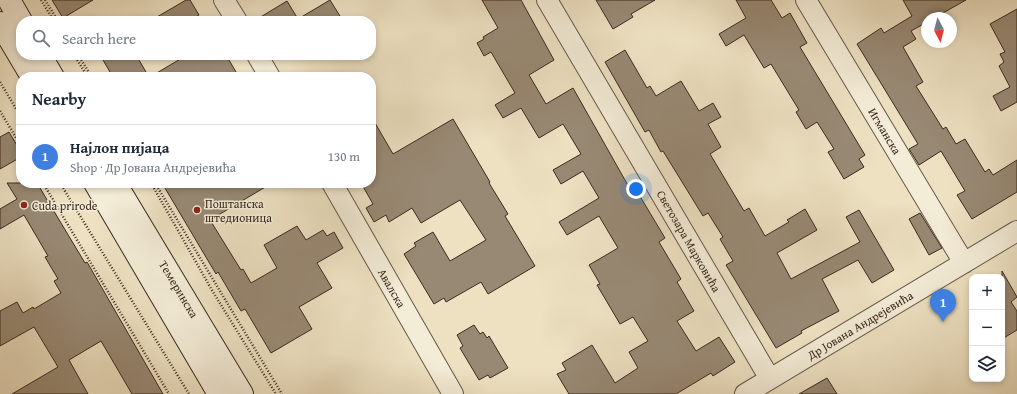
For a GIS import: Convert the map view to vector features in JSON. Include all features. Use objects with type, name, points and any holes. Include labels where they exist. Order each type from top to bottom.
[{"type":"main road","points":[[9,0],[18,16]]},
{"type":"main road","points":[[0,23],[16,50]]},
{"type":"main road","points":[[22,60],[29,72]]},
{"type":"main road","points":[[43,60],[50,72]]},
{"type":"main road","name":"Темеринска","points":[[98,188],[219,394]]},
{"type":"main road","name":"Темеринска","points":[[118,188],[242,394]]},
{"type":"street","points":[[224,0],[234,16]]},
{"type":"street","name":"Светозара Марковића","points":[[547,0],[770,379]]},
{"type":"street","name":"Игманска","points":[[806,0],[964,263]]},
{"type":"street","points":[[260,60],[267,72]]},
{"type":"street","name":"Авалска","points":[[335,188],[453,394]]},
{"type":"street","name":"Др Јована Андрејевића","points":[[745,394],[1017,231]]},
{"type":"path","points":[[41,0],[51,16]]},
{"type":"path","points":[[45,0],[55,16]]},
{"type":"path","points":[[77,60],[85,72]]},
{"type":"path","points":[[81,60],[89,72]]},
{"type":"path","points":[[0,82],[16,109]]},
{"type":"path","points":[[0,111],[16,138]]},
{"type":"path","points":[[46,188],[169,394]]},
{"type":"path","points":[[63,188],[189,394]]},
{"type":"path","points":[[154,188],[213,292],[276,394]]},
{"type":"path","points":[[158,188],[282,394]]},
{"type":"building","points":[[52,0],[93,0],[66,16],[62,16]]},
{"type":"building","points":[[186,0],[190,0],[199,15],[197,16],[159,16]]},
{"type":"building","points":[[330,0],[340,16],[303,16]]},
{"type":"building","points":[[482,0],[521,0],[554,60],[529,75],[546,104],[573,88],[634,196],[638,193],[665,238],[659,242],[681,279],[677,282],[694,311],[677,321],[696,351],[719,337],[735,362],[713,376],[711,373],[676,394],[569,394],[557,374],[566,370],[562,363],[592,345],[615,383],[638,368],[629,352],[648,341],[633,317],[620,324],[597,285],[600,284],[589,265],[618,248],[599,216],[567,235],[559,222],[599,198],[583,171],[561,184],[553,170],[581,154],[563,124],[539,138],[521,108],[503,118],[495,105],[515,93],[491,52],[484,56],[477,43],[484,39],[483,37],[498,28]]},
{"type":"building","points":[[596,0],[655,0],[631,14],[633,17],[613,29]]},
{"type":"building","points":[[736,0],[771,0],[782,18],[790,13],[807,43],[800,47],[865,155],[859,159],[864,167],[844,179],[828,152],[834,149],[817,122],[806,129],[796,112],[799,110],[771,64],[764,68],[744,35],[726,46],[719,34],[746,18]]},
{"type":"building","points":[[903,0],[966,0],[945,12],[921,12],[921,25],[911,31],[916,39],[903,47],[923,82],[916,86],[943,129],[946,127],[956,144],[965,139],[985,172],[989,169],[993,175],[1017,160],[1017,192],[972,219],[957,195],[965,191],[941,151],[919,165],[909,149],[918,144],[857,44],[881,28],[884,33],[912,16]]},
{"type":"building","points":[[287,1],[296,16],[262,16]]},
{"type":"building","points":[[1017,9],[1017,102],[1001,111],[993,96],[1010,87],[999,66],[1004,62],[1000,54],[1005,52],[990,24]]},
{"type":"building","points":[[625,50],[647,88],[650,86],[656,96],[681,81],[699,111],[713,103],[721,117],[708,124],[721,147],[710,154],[744,211],[749,208],[765,236],[789,222],[787,220],[805,209],[817,230],[777,253],[791,279],[860,242],[846,217],[859,210],[894,270],[872,283],[858,260],[822,279],[839,311],[801,331],[802,333],[776,348],[726,265],[733,261],[720,239],[723,237],[708,213],[703,216],[663,151],[661,152],[649,130],[645,132],[605,62]]},
{"type":"building","points":[[103,60],[139,60],[146,72],[110,72]]},
{"type":"building","points":[[179,60],[229,60],[236,72],[158,72]]},
{"type":"building","points":[[453,119],[508,214],[505,216],[535,266],[488,294],[481,282],[446,302],[444,298],[434,304],[404,254],[416,246],[414,243],[433,232],[450,261],[486,240],[460,200],[421,223],[412,208],[389,222],[386,215],[374,222],[366,208],[373,204],[364,188],[376,188],[376,125],[393,154]]},
{"type":"building","points":[[9,132],[16,144],[16,160],[0,169],[0,137]]},
{"type":"building","points":[[7,183],[16,183],[16,188],[40,188],[85,263],[87,262],[163,394],[132,394],[101,341],[69,360],[88,394],[12,394],[58,367],[34,327],[0,346],[0,311],[17,302],[23,313],[33,307],[34,309],[61,293],[54,281],[58,279],[45,257],[48,256],[24,215],[0,229],[0,209],[17,199]]},
{"type":"building","points":[[165,188],[264,188],[210,220],[241,270],[243,269],[251,283],[277,268],[264,245],[297,226],[306,240],[323,230],[327,236],[334,232],[343,248],[317,263],[332,288],[299,307],[312,329],[271,353],[245,309],[241,311],[218,272],[216,274]]},
{"type":"building","points":[[920,213],[942,248],[929,255],[909,219]]},
{"type":"building","points":[[1005,276],[1017,297],[1011,302],[1017,311],[1017,330],[1005,337]]},
{"type":"building","points":[[474,325],[480,334],[483,332],[487,338],[489,336],[508,368],[490,378],[488,375],[479,380],[460,348],[463,346],[457,335]]},
{"type":"building","points":[[827,378],[837,394],[799,394]]},
{"type":"place","name":"Cuda prirode","points":[[24,205]]},
{"type":"place","name":"Поштанска штедионица","points":[[197,210]]},
{"type":"place","name":"Најлон пијаца","points":[[943,322]]}]
